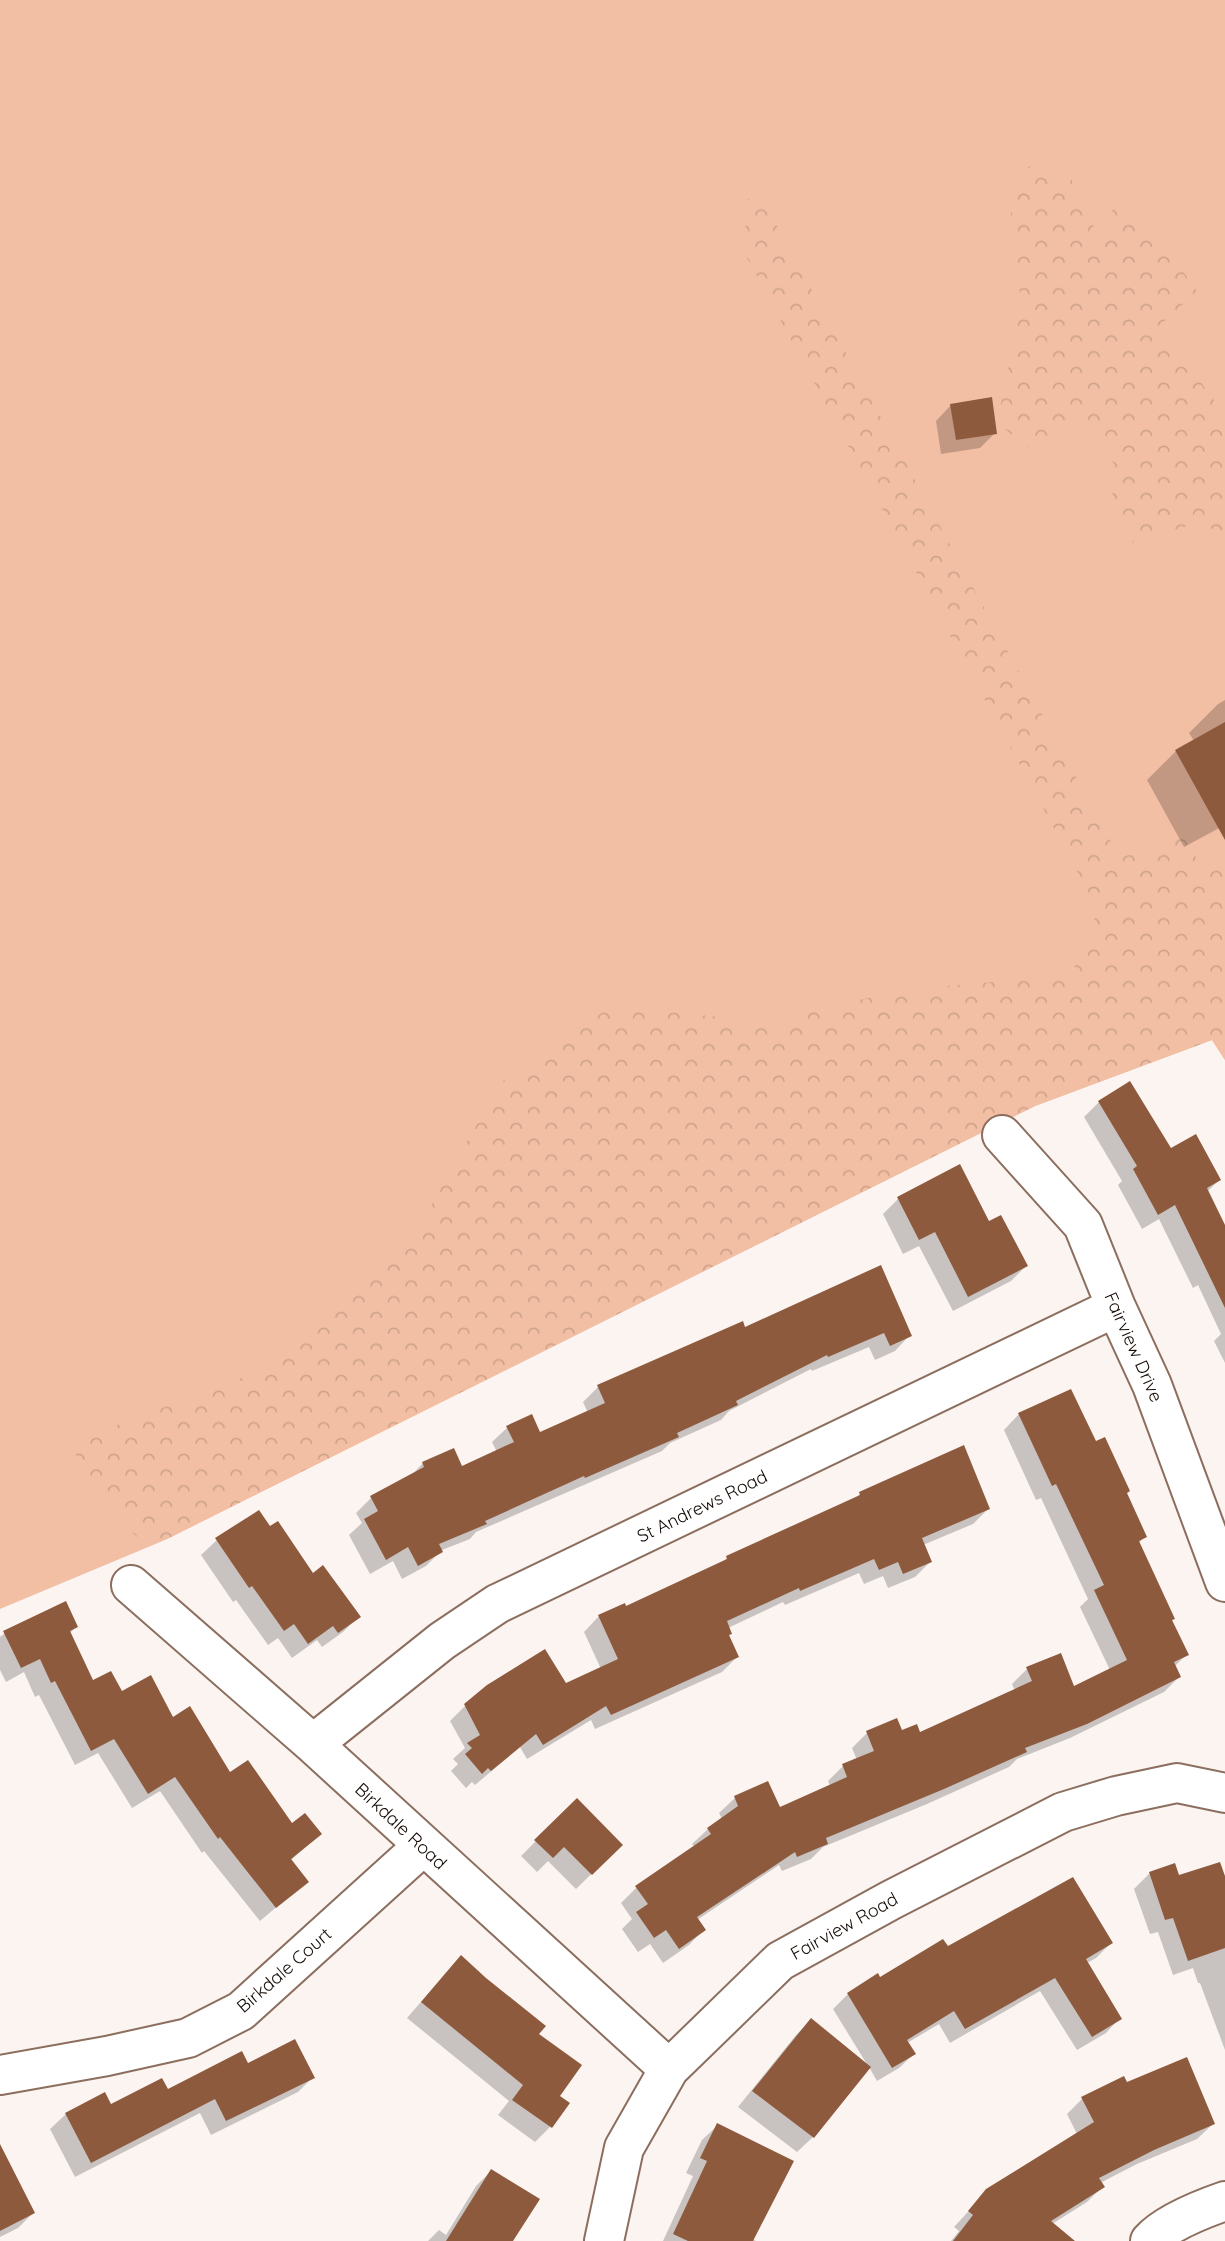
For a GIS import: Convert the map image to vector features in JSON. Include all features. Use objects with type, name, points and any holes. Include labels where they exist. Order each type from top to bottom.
[{"type":"street","name":"Fairview Drive","points":[[1002,1135],[1083,1225],[1116,1307],[1152,1385],[1225,1582]]},
{"type":"street","name":"St Andrews Road","points":[[313,1744],[442,1641],[497,1604],[1116,1307]]},
{"type":"street","name":"Birkdale Road","points":[[131,1585],[313,1744],[669,2069]]},
{"type":"street","name":"Fairview Road","points":[[604,2241],[625,2148],[669,2069],[780,1961],[891,1900],[1063,1812],[1116,1796],[1177,1783],[1225,1793]]},
{"type":"street","name":"Birkdale Court","points":[[0,2075],[188,2038],[241,2011],[423,1846]]},
{"type":"street","points":[[1150,2241],[1157,2233],[1225,2201]]},
{"type":"green space","points":[[0,0],[1225,0],[1225,1060],[1212,1040],[1035,1106],[165,1540],[0,1609]]},
{"type":"green space","points":[[1020,166],[1067,170],[1100,239],[1117,199],[1168,250],[1197,291],[1159,326],[1223,412],[1225,531],[1190,525],[1133,543],[1112,499],[1115,465],[1073,414],[1040,457],[997,423],[1021,305],[1010,204]]},
{"type":"green space","points":[[745,197],[768,209],[1120,858],[1185,834],[1202,871],[1225,864],[1225,1060],[1212,1040],[1035,1106],[165,1540],[138,1538],[74,1473],[78,1440],[268,1368],[421,1224],[500,1083],[612,1006],[768,1022],[901,990],[1071,975],[1098,910],[746,256]]},
{"type":"building","points":[[992,397],[997,434],[956,440],[950,404]]},
{"type":"building","points":[[1225,722],[1225,840],[1175,750]]},
{"type":"building","points":[[1130,1081],[1171,1148],[1196,1134],[1221,1180],[1207,1188],[1225,1225],[1225,1308],[1175,1205],[1158,1215],[1133,1169],[1137,1166],[1098,1101]]},
{"type":"building","points":[[960,1164],[989,1221],[1001,1215],[1028,1266],[968,1297],[935,1232],[919,1240],[897,1197]]},
{"type":"building","points":[[881,1265],[912,1336],[890,1346],[884,1333],[828,1357],[827,1355],[736,1401],[738,1405],[677,1433],[679,1437],[585,1478],[584,1476],[485,1521],[487,1524],[439,1544],[443,1552],[418,1566],[408,1547],[386,1560],[364,1519],[378,1511],[370,1496],[424,1467],[422,1462],[454,1448],[462,1466],[514,1442],[506,1426],[532,1414],[540,1432],[605,1403],[597,1385],[743,1321],[745,1327]]},
{"type":"building","points":[[1071,1389],[1096,1441],[1105,1437],[1130,1491],[1127,1493],[1147,1537],[1139,1541],[1189,1655],[1174,1662],[1181,1677],[1087,1724],[1025,1748],[1027,1752],[826,1838],[828,1844],[797,1857],[795,1852],[697,1917],[706,1930],[679,1949],[666,1930],[654,1938],[636,1912],[648,1904],[635,1886],[711,1834],[707,1828],[738,1806],[734,1796],[768,1781],[780,1807],[847,1777],[842,1764],[874,1751],[866,1731],[897,1718],[902,1730],[917,1724],[920,1732],[1032,1681],[1026,1667],[1061,1653],[1074,1686],[1127,1660],[1094,1590],[1104,1585],[1056,1484],[1052,1486],[1018,1413]]},
{"type":"building","points":[[964,1445],[990,1509],[922,1538],[932,1562],[903,1574],[898,1562],[879,1570],[874,1559],[800,1591],[799,1588],[727,1621],[732,1634],[729,1635],[739,1657],[611,1715],[606,1706],[543,1745],[536,1734],[491,1771],[488,1768],[482,1774],[465,1754],[472,1748],[467,1743],[480,1735],[464,1704],[487,1685],[545,1649],[566,1683],[618,1659],[598,1615],[625,1603],[626,1606],[727,1559],[726,1556],[860,1495],[859,1492]]},
{"type":"building","points":[[259,1510],[270,1526],[278,1521],[313,1573],[323,1565],[361,1617],[338,1633],[333,1626],[308,1644],[294,1624],[284,1631],[252,1586],[249,1588],[215,1538]]},
{"type":"building","points":[[66,1601],[78,1627],[70,1631],[93,1680],[111,1671],[122,1691],[151,1675],[173,1717],[190,1706],[230,1772],[248,1760],[292,1823],[305,1813],[322,1834],[291,1859],[309,1882],[276,1908],[220,1837],[218,1839],[175,1777],[148,1794],[114,1739],[91,1751],[55,1681],[51,1683],[40,1659],[21,1668],[3,1631]]},
{"type":"building","points":[[577,1798],[623,1845],[592,1875],[564,1847],[553,1858],[534,1840]]},
{"type":"building","points":[[1220,1862],[1225,1876],[1225,1948],[1188,1961],[1173,1918],[1165,1920],[1149,1872],[1175,1863],[1179,1875]]},
{"type":"building","points":[[1073,1877],[1113,1943],[1086,1959],[1122,2019],[1092,2037],[1055,1978],[965,2029],[954,2011],[907,2040],[916,2054],[892,2068],[847,1993],[878,1973],[880,1977],[943,1939],[948,1946]]},
{"type":"building","points":[[461,1955],[546,2026],[539,2034],[582,2065],[560,2096],[570,2103],[552,2128],[512,2100],[523,2085],[421,2002]]},
{"type":"building","points":[[811,2018],[871,2067],[814,2138],[752,2091]]},
{"type":"building","points":[[295,2039],[315,2078],[226,2121],[215,2099],[91,2163],[65,2113],[105,2092],[111,2104],[162,2078],[168,2089],[242,2051],[248,2063]]},
{"type":"building","points":[[1187,2057],[1215,2124],[1154,2150],[1099,2178],[1105,2187],[1051,2221],[1075,2241],[953,2241],[973,2215],[968,2211],[986,2189],[1094,2122],[1081,2097],[1124,2076],[1127,2082]]},
{"type":"building","points":[[717,2123],[794,2161],[753,2241],[688,2241],[673,2234],[707,2161],[700,2158]]},
{"type":"building","points":[[0,2144],[35,2213],[0,2231]]},
{"type":"building","points":[[491,2169],[540,2199],[513,2241],[446,2241]]}]
